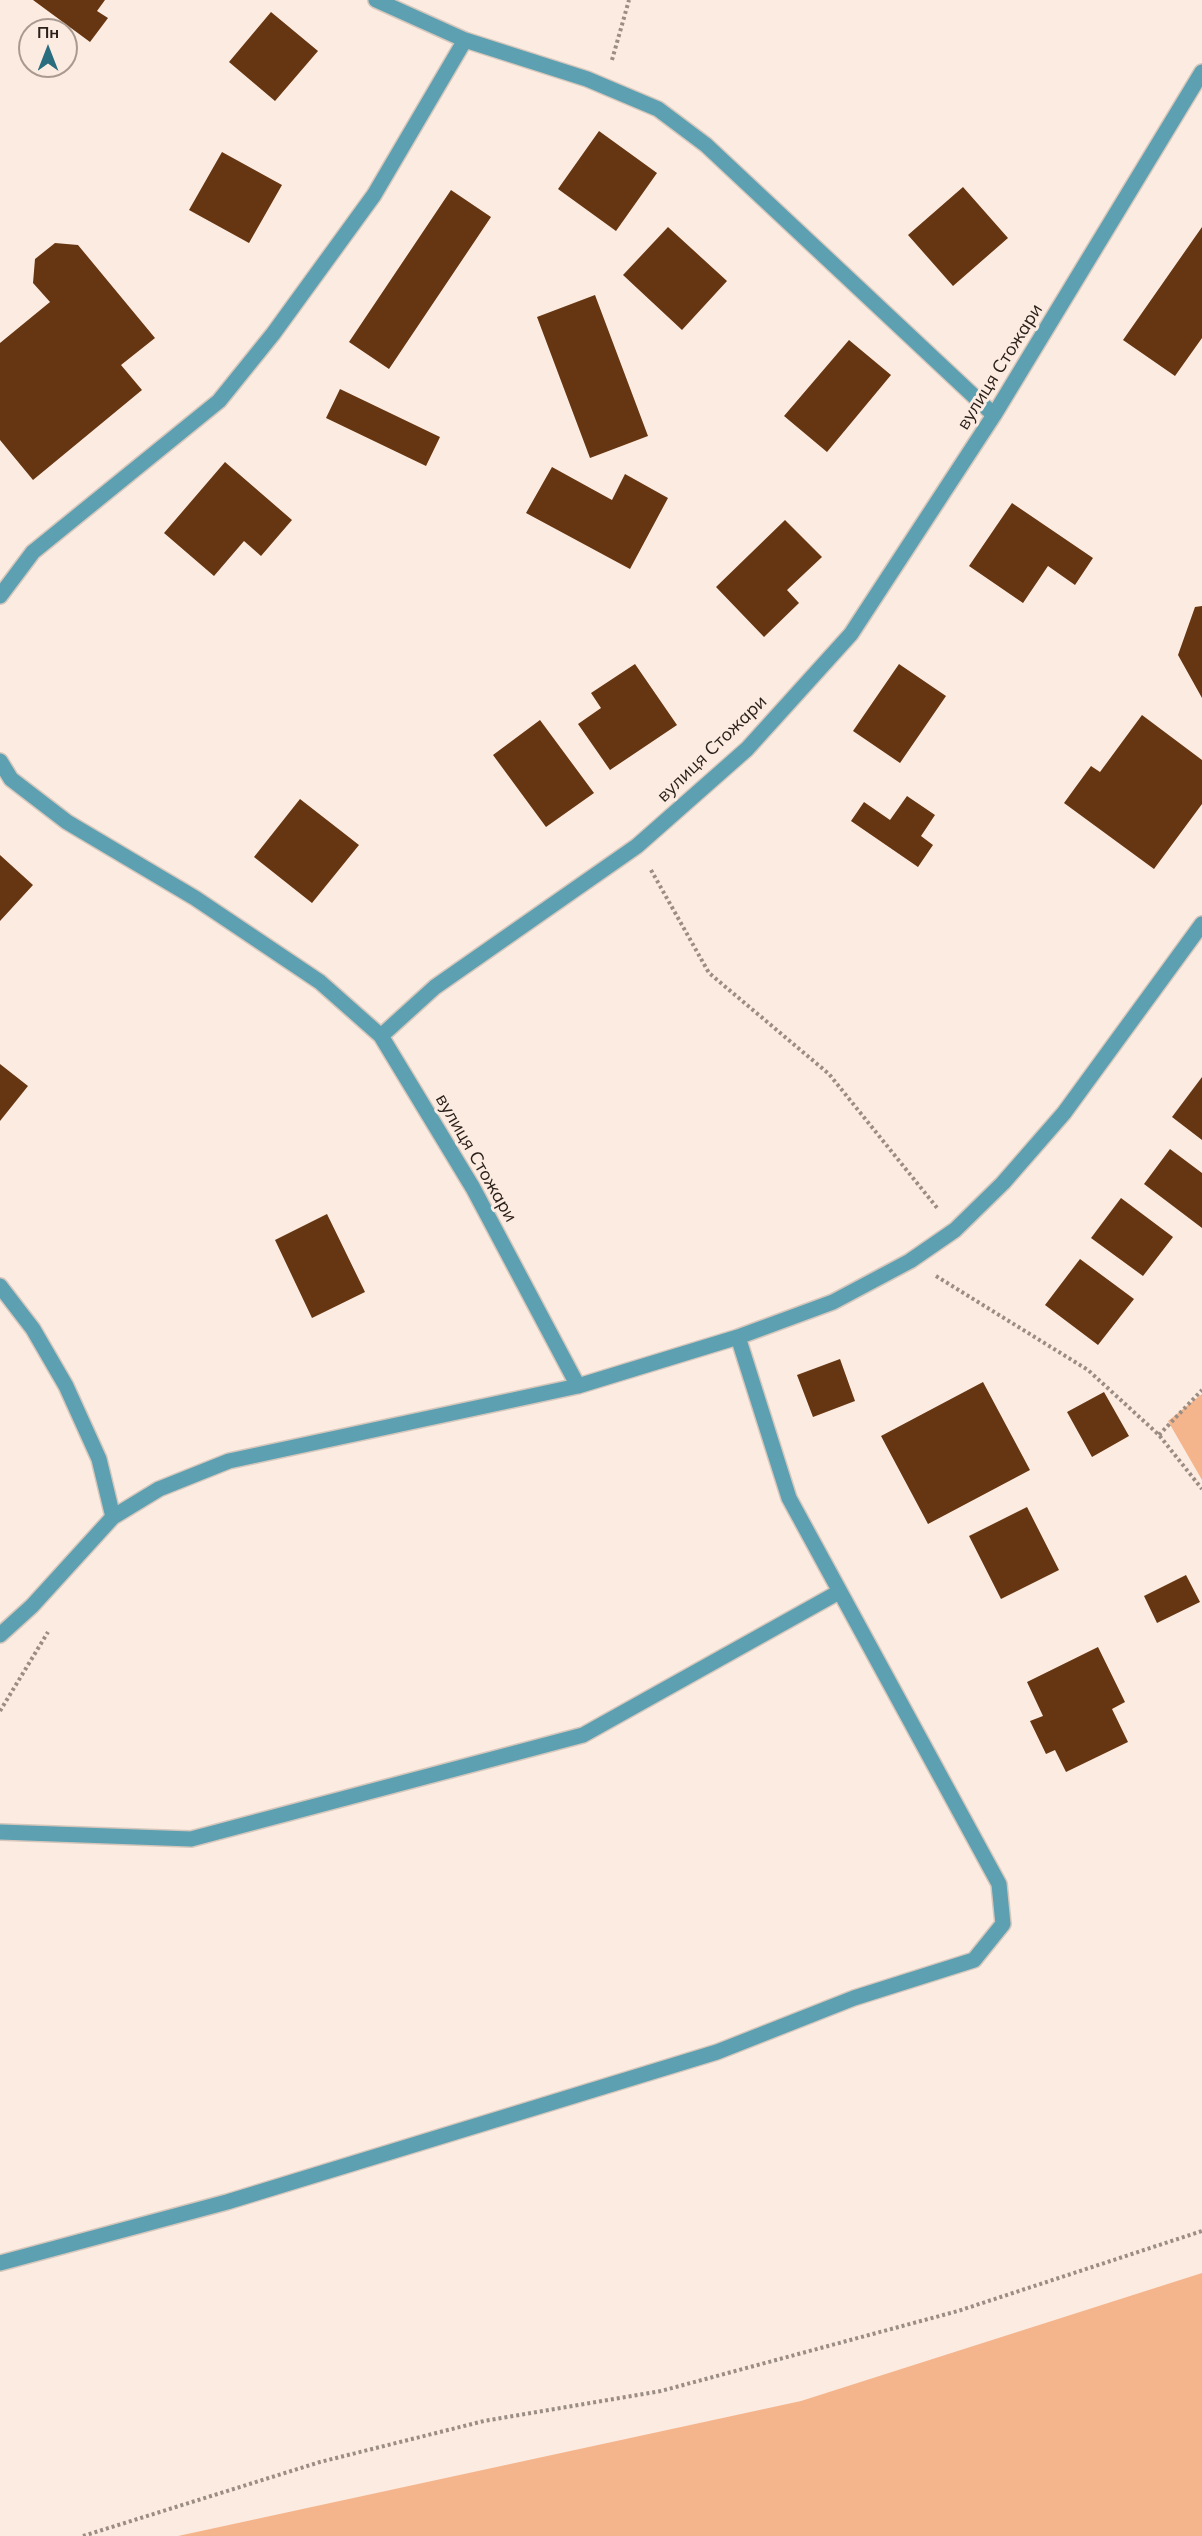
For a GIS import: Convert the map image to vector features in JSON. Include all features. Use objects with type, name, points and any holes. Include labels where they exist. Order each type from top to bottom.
[{"type":"street","points":[[376,0],[465,40],[605,87],[658,109],[706,145],[994,415]]},
{"type":"street","points":[[0,596],[33,552],[219,401],[273,334],[374,195],[465,40]]},
{"type":"street","name":"вулиця Стожари","points":[[578,1386],[473,1188],[381,1036],[435,987],[637,846],[747,749],[851,634],[994,415],[1202,72]]},
{"type":"street","points":[[0,761],[11,779],[67,822],[195,898],[320,982],[381,1036]]},
{"type":"street","points":[[0,1635],[32,1606],[113,1517],[159,1489],[229,1461],[578,1386],[738,1337],[834,1302],[910,1261],[955,1230],[1003,1183],[1064,1113],[1202,924]]},
{"type":"street","points":[[0,1286],[33,1329],[66,1386],[99,1459],[113,1517]]},
{"type":"street","points":[[0,2263],[227,2202],[717,2052],[854,1998],[974,1960],[1003,1924],[999,1884],[789,1498],[738,1337]]},
{"type":"street","points":[[0,1832],[191,1839],[583,1735],[839,1592]]},
{"type":"path","points":[[605,87],[629,0]]},
{"type":"path","points":[[637,846],[709,973],[829,1074],[955,1230]]},
{"type":"path","points":[[910,1261],[994,1310],[1088,1370],[1159,1435],[1202,1489]]},
{"type":"path","points":[[1159,1435],[1202,1390]]},
{"type":"path","points":[[83,2536],[320,2462],[484,2421],[661,2391],[958,2311],[1202,2230]]},
{"type":"shaded area","points":[[1202,1394],[1202,1480],[1168,1421]]},
{"type":"shaded area","points":[[1202,2273],[1202,2536],[178,2536],[801,2401]]},
{"type":"building","points":[[33,0],[105,0],[97,11],[108,18],[90,42],[78,33],[78,18],[57,18]]},
{"type":"building","points":[[271,12],[318,51],[275,101],[229,62]]},
{"type":"building","points":[[599,131],[657,173],[616,231],[558,189]]},
{"type":"building","points":[[222,152],[282,185],[249,243],[189,210]]},
{"type":"building","points":[[963,187],[1008,238],[953,286],[908,235]]},
{"type":"building","points":[[451,190],[491,217],[389,369],[349,342]]},
{"type":"building","points":[[668,227],[727,281],[682,330],[623,275]]},
{"type":"building","points":[[1202,227],[1202,338],[1175,376],[1123,340]]},
{"type":"building","points":[[55,243],[78,245],[155,338],[121,365],[142,390],[33,480],[0,440],[0,343],[50,302],[33,283],[35,259]]},
{"type":"building","points":[[595,295],[648,436],[590,458],[537,317]]},
{"type":"building","points":[[849,340],[891,375],[827,452],[784,416]]},
{"type":"building","points":[[340,389],[440,437],[426,466],[326,418]]},
{"type":"building","points":[[225,462],[292,520],[261,556],[244,541],[214,576],[164,533]]},
{"type":"building","points":[[552,467],[612,500],[625,474],[668,498],[630,569],[526,513]]},
{"type":"building","points":[[1012,503],[1093,558],[1075,585],[1048,566],[1023,603],[969,566]]},
{"type":"building","points":[[785,520],[822,557],[787,590],[799,603],[764,637],[716,587]]},
{"type":"building","points":[[1202,606],[1202,698],[1178,655],[1195,607]]},
{"type":"building","points":[[635,664],[677,725],[610,770],[578,724],[601,708],[591,693]]},
{"type":"building","points":[[899,664],[946,696],[900,763],[853,731]]},
{"type":"building","points":[[1142,715],[1202,760],[1202,804],[1154,869],[1064,803],[1091,766],[1100,772]]},
{"type":"building","points":[[540,720],[594,793],[546,827],[493,755]]},
{"type":"building","points":[[907,796],[935,815],[921,836],[933,845],[918,867],[851,821],[864,802],[890,820]]},
{"type":"building","points":[[300,799],[359,845],[312,903],[254,857]]},
{"type":"building","points":[[0,855],[33,885],[0,921]]},
{"type":"building","points":[[0,1064],[28,1086],[0,1121]]},
{"type":"building","points":[[1202,1077],[1202,1140],[1172,1117]]},
{"type":"building","points":[[1170,1149],[1202,1173],[1202,1228],[1144,1184]]},
{"type":"building","points":[[1121,1198],[1173,1237],[1143,1276],[1091,1238]]},
{"type":"building","points":[[327,1214],[365,1292],[312,1318],[275,1240]]},
{"type":"building","points":[[1080,1259],[1134,1299],[1098,1345],[1045,1305]]},
{"type":"building","points":[[840,1359],[855,1401],[813,1417],[797,1375]]},
{"type":"building","points":[[983,1382],[1030,1470],[928,1524],[881,1436]]},
{"type":"building","points":[[1104,1392],[1129,1436],[1092,1457],[1067,1412]]},
{"type":"building","points":[[1027,1507],[1059,1570],[1001,1599],[969,1536]]},
{"type":"building","points":[[1186,1575],[1200,1602],[1157,1623],[1144,1596]]},
{"type":"building","points":[[1098,1647],[1125,1702],[1112,1709],[1128,1742],[1066,1772],[1055,1750],[1046,1754],[1030,1721],[1043,1716],[1027,1682]]}]
